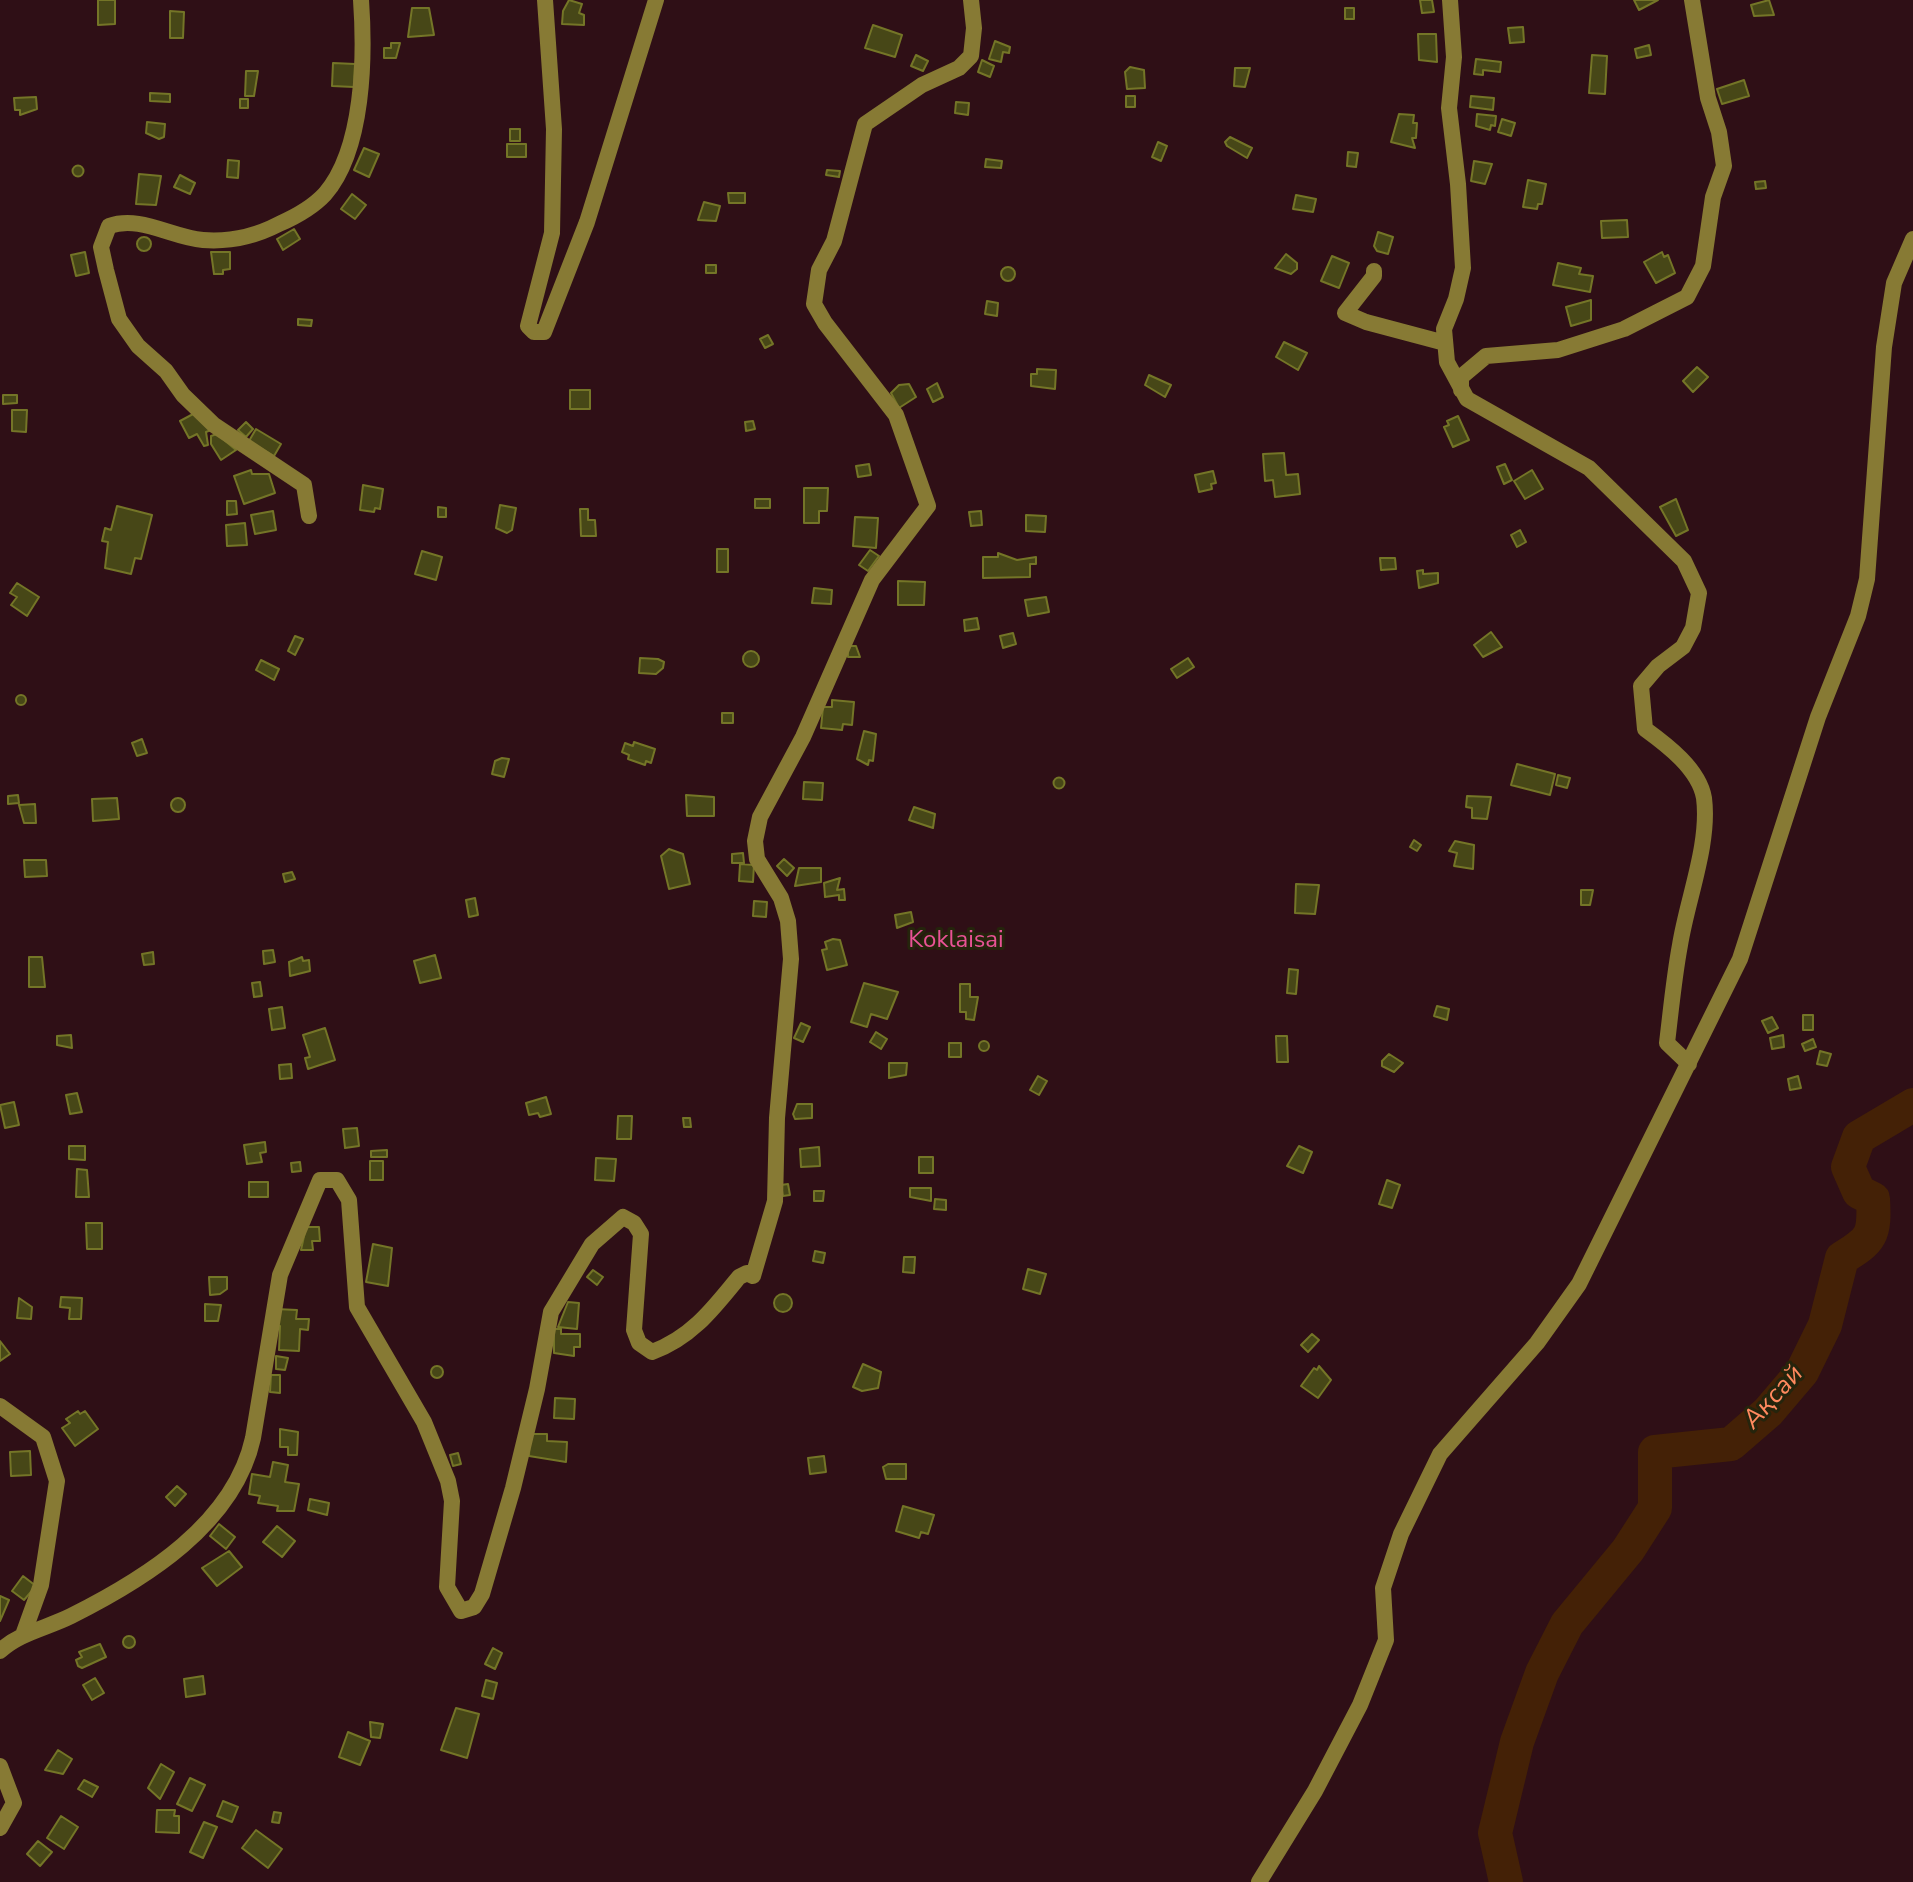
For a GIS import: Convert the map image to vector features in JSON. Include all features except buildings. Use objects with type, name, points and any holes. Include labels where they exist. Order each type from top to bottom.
[{"type":"street","points":[[309,516],[304,485],[214,425],[183,395],[166,371],[138,346],[119,319],[101,247],[109,226],[123,221],[205,240],[237,239],[289,220],[325,193],[352,134],[360,98],[361,0]]},
{"type":"street","points":[[545,0],[554,129],[552,233],[528,326],[534,332],[544,332],[587,222],[656,0]]},
{"type":"street","points":[[0,1651],[23,1635],[54,1624],[120,1589],[183,1543],[217,1513],[234,1492],[248,1461],[253,1438],[280,1275],[320,1180],[337,1180],[349,1200],[357,1307],[424,1422],[448,1481],[452,1501],[447,1587],[461,1611],[474,1607],[488,1577],[537,1389],[551,1312],[592,1244],[623,1217],[638,1228],[634,1330],[639,1343],[652,1352],[674,1344],[696,1327],[739,1277],[747,1273],[753,1276],[775,1201],[777,1118],[791,959],[788,921],[781,898],[757,859],[755,841],[760,817],[803,737],[872,580],[928,506],[896,415],[825,323],[814,304],[819,270],[834,241],[865,124],[922,85],[959,68],[971,56],[974,28],[971,0]]},
{"type":"street","points":[[1450,0],[1454,57],[1449,108],[1463,268],[1456,299],[1444,329],[1447,362],[1467,399],[1589,468],[1684,561],[1699,593],[1693,628],[1683,647],[1658,666],[1641,686],[1645,729],[1672,748],[1692,773],[1704,797],[1700,852],[1680,944],[1667,1043],[1689,1064]]},
{"type":"street","points":[[1461,390],[1461,377],[1486,356],[1558,350],[1624,329],[1687,297],[1703,266],[1713,197],[1724,166],[1719,132],[1708,98],[1692,0]]},
{"type":"street","points":[[1259,1882],[1315,1791],[1360,1705],[1386,1640],[1383,1588],[1401,1534],[1440,1454],[1537,1343],[1579,1284],[1740,959],[1818,717],[1858,616],[1867,579],[1884,347],[1894,283],[1913,239]]},
{"type":"street","points":[[1374,271],[1374,276],[1345,313],[1366,322],[1445,343]]},
{"type":"street","points":[[0,1406],[43,1437],[57,1481],[41,1585],[23,1635]]},
{"type":"street","points":[[0,1766],[14,1803],[0,1828]]},
{"type":"green space","name":"Koklaisai","points":[[0,0],[1913,0],[1913,1882],[0,1882]]},
{"type":"waterway","name":"Ақсай","points":[[1506,1882],[1495,1833],[1517,1742],[1542,1673],[1567,1624],[1628,1550],[1655,1508],[1655,1452],[1731,1444],[1768,1412],[1802,1372],[1825,1325],[1842,1258],[1866,1241],[1872,1229],[1873,1199],[1859,1192],[1848,1167],[1859,1137],[1913,1105]]}]
